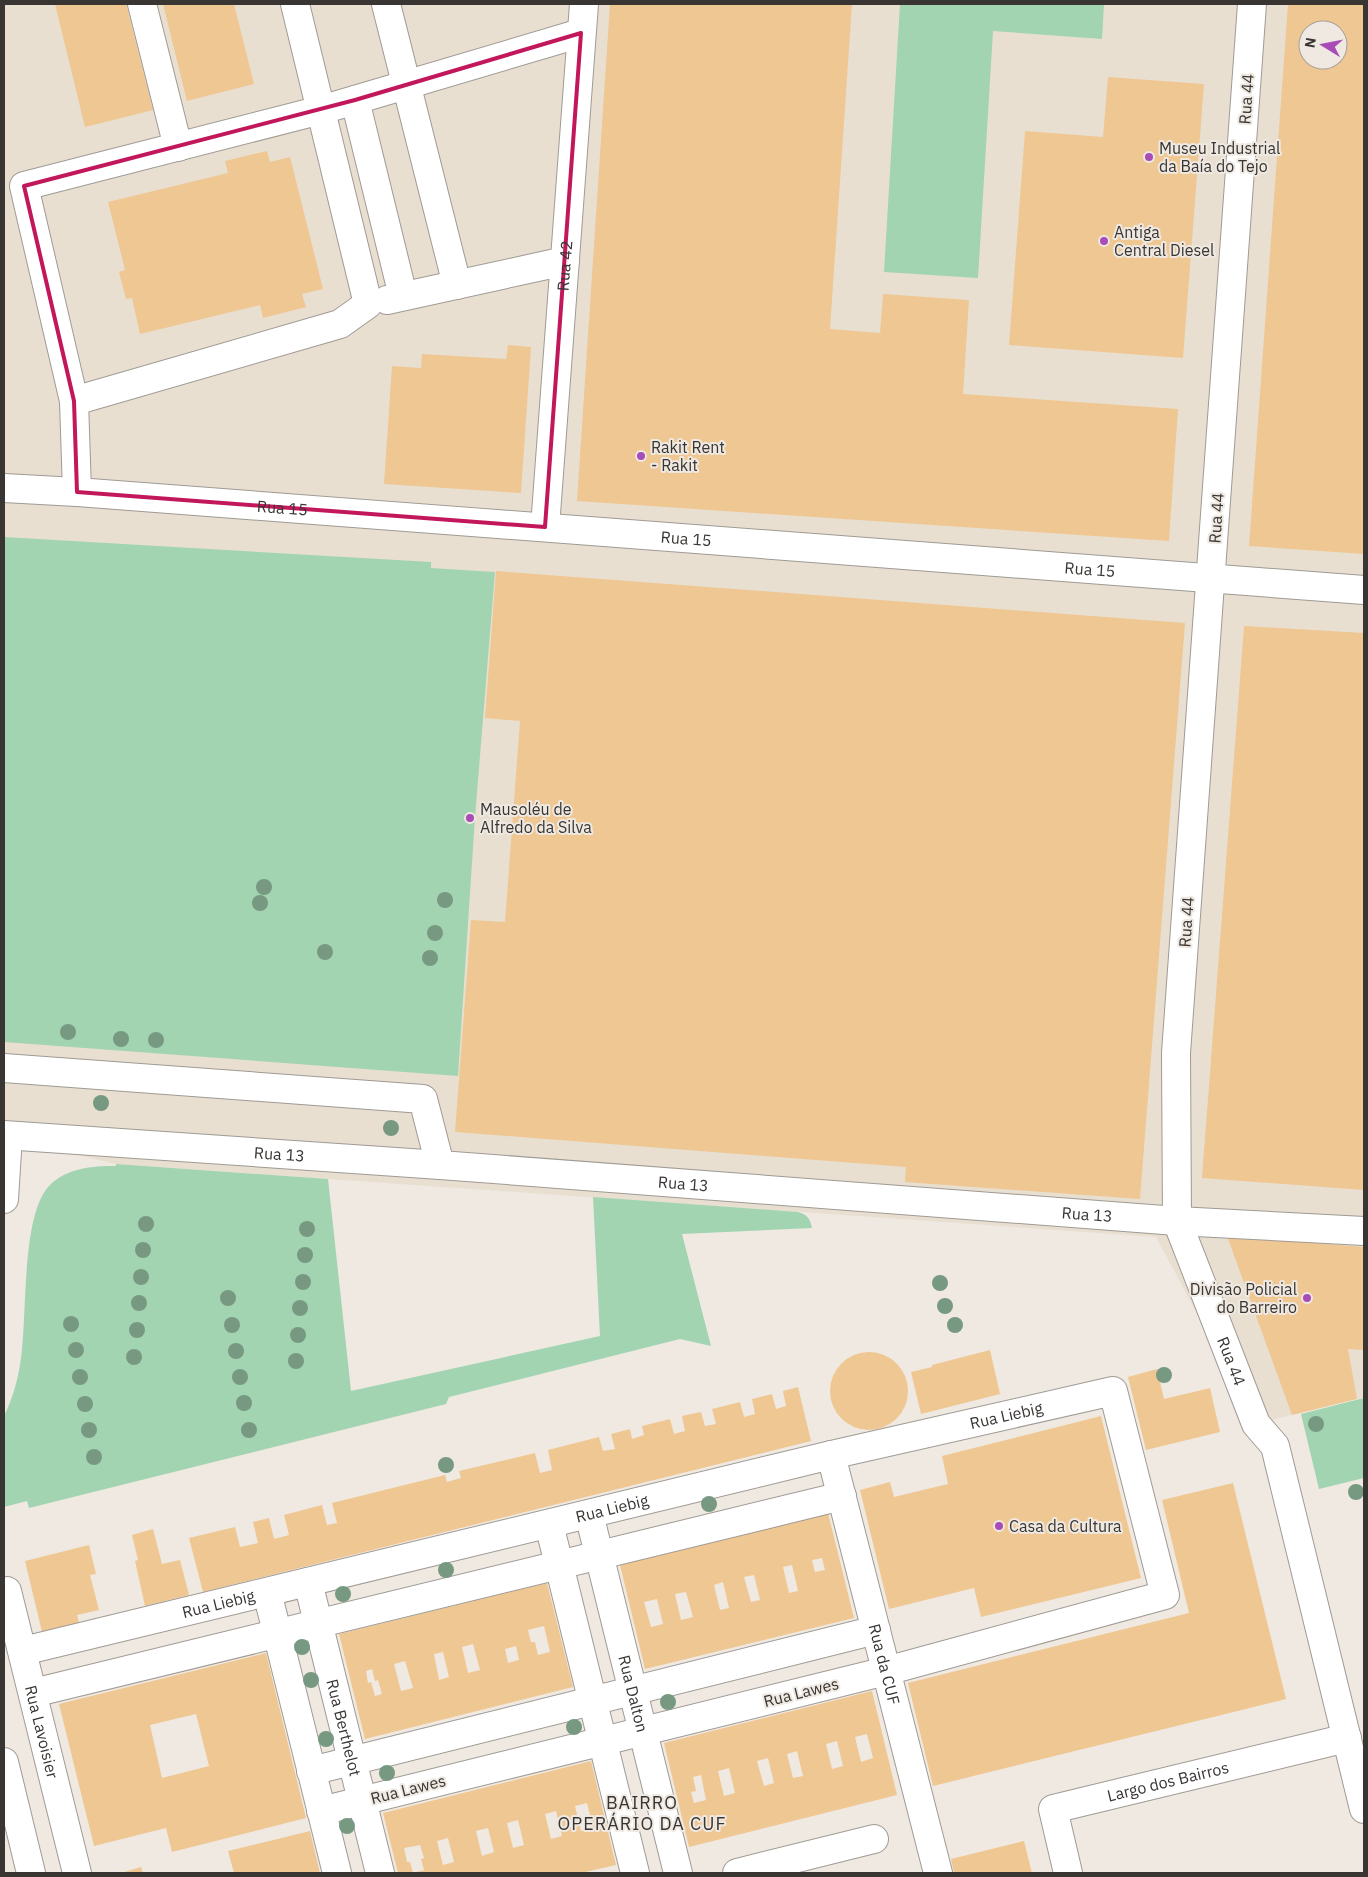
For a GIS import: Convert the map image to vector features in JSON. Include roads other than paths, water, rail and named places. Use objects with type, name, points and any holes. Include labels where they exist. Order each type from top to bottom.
[{"type":"street","points":[[142,4],[178,147]]},
{"type":"street","points":[[294,4],[368,304]]},
{"type":"street","points":[[386,4],[457,285]]},
{"type":"street","name":"Rua 42","points":[[545,527],[584,4]]},
{"type":"street","name":"Rua 44","points":[[1252,4],[1212,578],[1176,1053],[1177,1221],[1256,1424],[1275,1446],[1351,1726],[1364,1809]]},
{"type":"street","points":[[77,492],[74,401],[24,186],[321,110],[581,33]]},
{"type":"street","points":[[355,100],[403,296]]},
{"type":"street","points":[[74,401],[340,324],[368,304],[565,261]]},
{"type":"street","name":"Rua 15","points":[[5,487],[1364,590]]},
{"type":"street","points":[[4,1068],[423,1099],[440,1165]]},
{"type":"street","points":[[4,1199],[6,1135]]},
{"type":"street","name":"Rua 13","points":[[6,1135],[440,1165],[1177,1221],[1364,1231]]},
{"type":"street","name":"Rua Liebig","points":[[22,1652],[832,1455],[1113,1390],[1136,1480]]},
{"type":"street","name":"Rua da CUF","points":[[832,1455],[938,1873]]},
{"type":"street","name":"Rua Lawes","points":[[322,1811],[886,1671],[1165,1595],[1136,1480]]},
{"type":"street","points":[[33,1693],[842,1496]]},
{"type":"street","name":"Rua Dalton","points":[[589,1514],[678,1873]]},
{"type":"street","points":[[549,1524],[636,1873]]},
{"type":"street","name":"Rua Berthelot","points":[[308,1582],[380,1873]]},
{"type":"street","name":"Rua Lavoisier","points":[[7,1591],[77,1873]]},
{"type":"street","points":[[267,1592],[337,1873]]},
{"type":"street","points":[[173,1615],[183,1656]]},
{"type":"street","points":[[311,1771],[876,1630]]},
{"type":"street","name":"Largo dos Bairros","points":[[1068,1873],[1053,1810],[1351,1726]]},
{"type":"street","points":[[4,1762],[31,1873]]},
{"type":"street","points":[[737,1873],[874,1839]]},
{"type":"place","name":"Museu Industrial da Baía do Tejo","points":[[1149,157]]},
{"type":"place","name":"Antiga Central Diesel","points":[[1104,241]]},
{"type":"place","name":"Rakit Rent - Rakit","points":[[641,456]]},
{"type":"place","name":"Mausoléu de Alfredo da Silva","points":[[470,818]]},
{"type":"place","name":"Divisão Policial do Barreiro","points":[[1307,1298]]},
{"type":"place","name":"Casa da Cultura","points":[[999,1526]]},
{"type":"district","name":"BAIRRO OPERÁRIO DA CUF","points":[[642,1814]]}]
